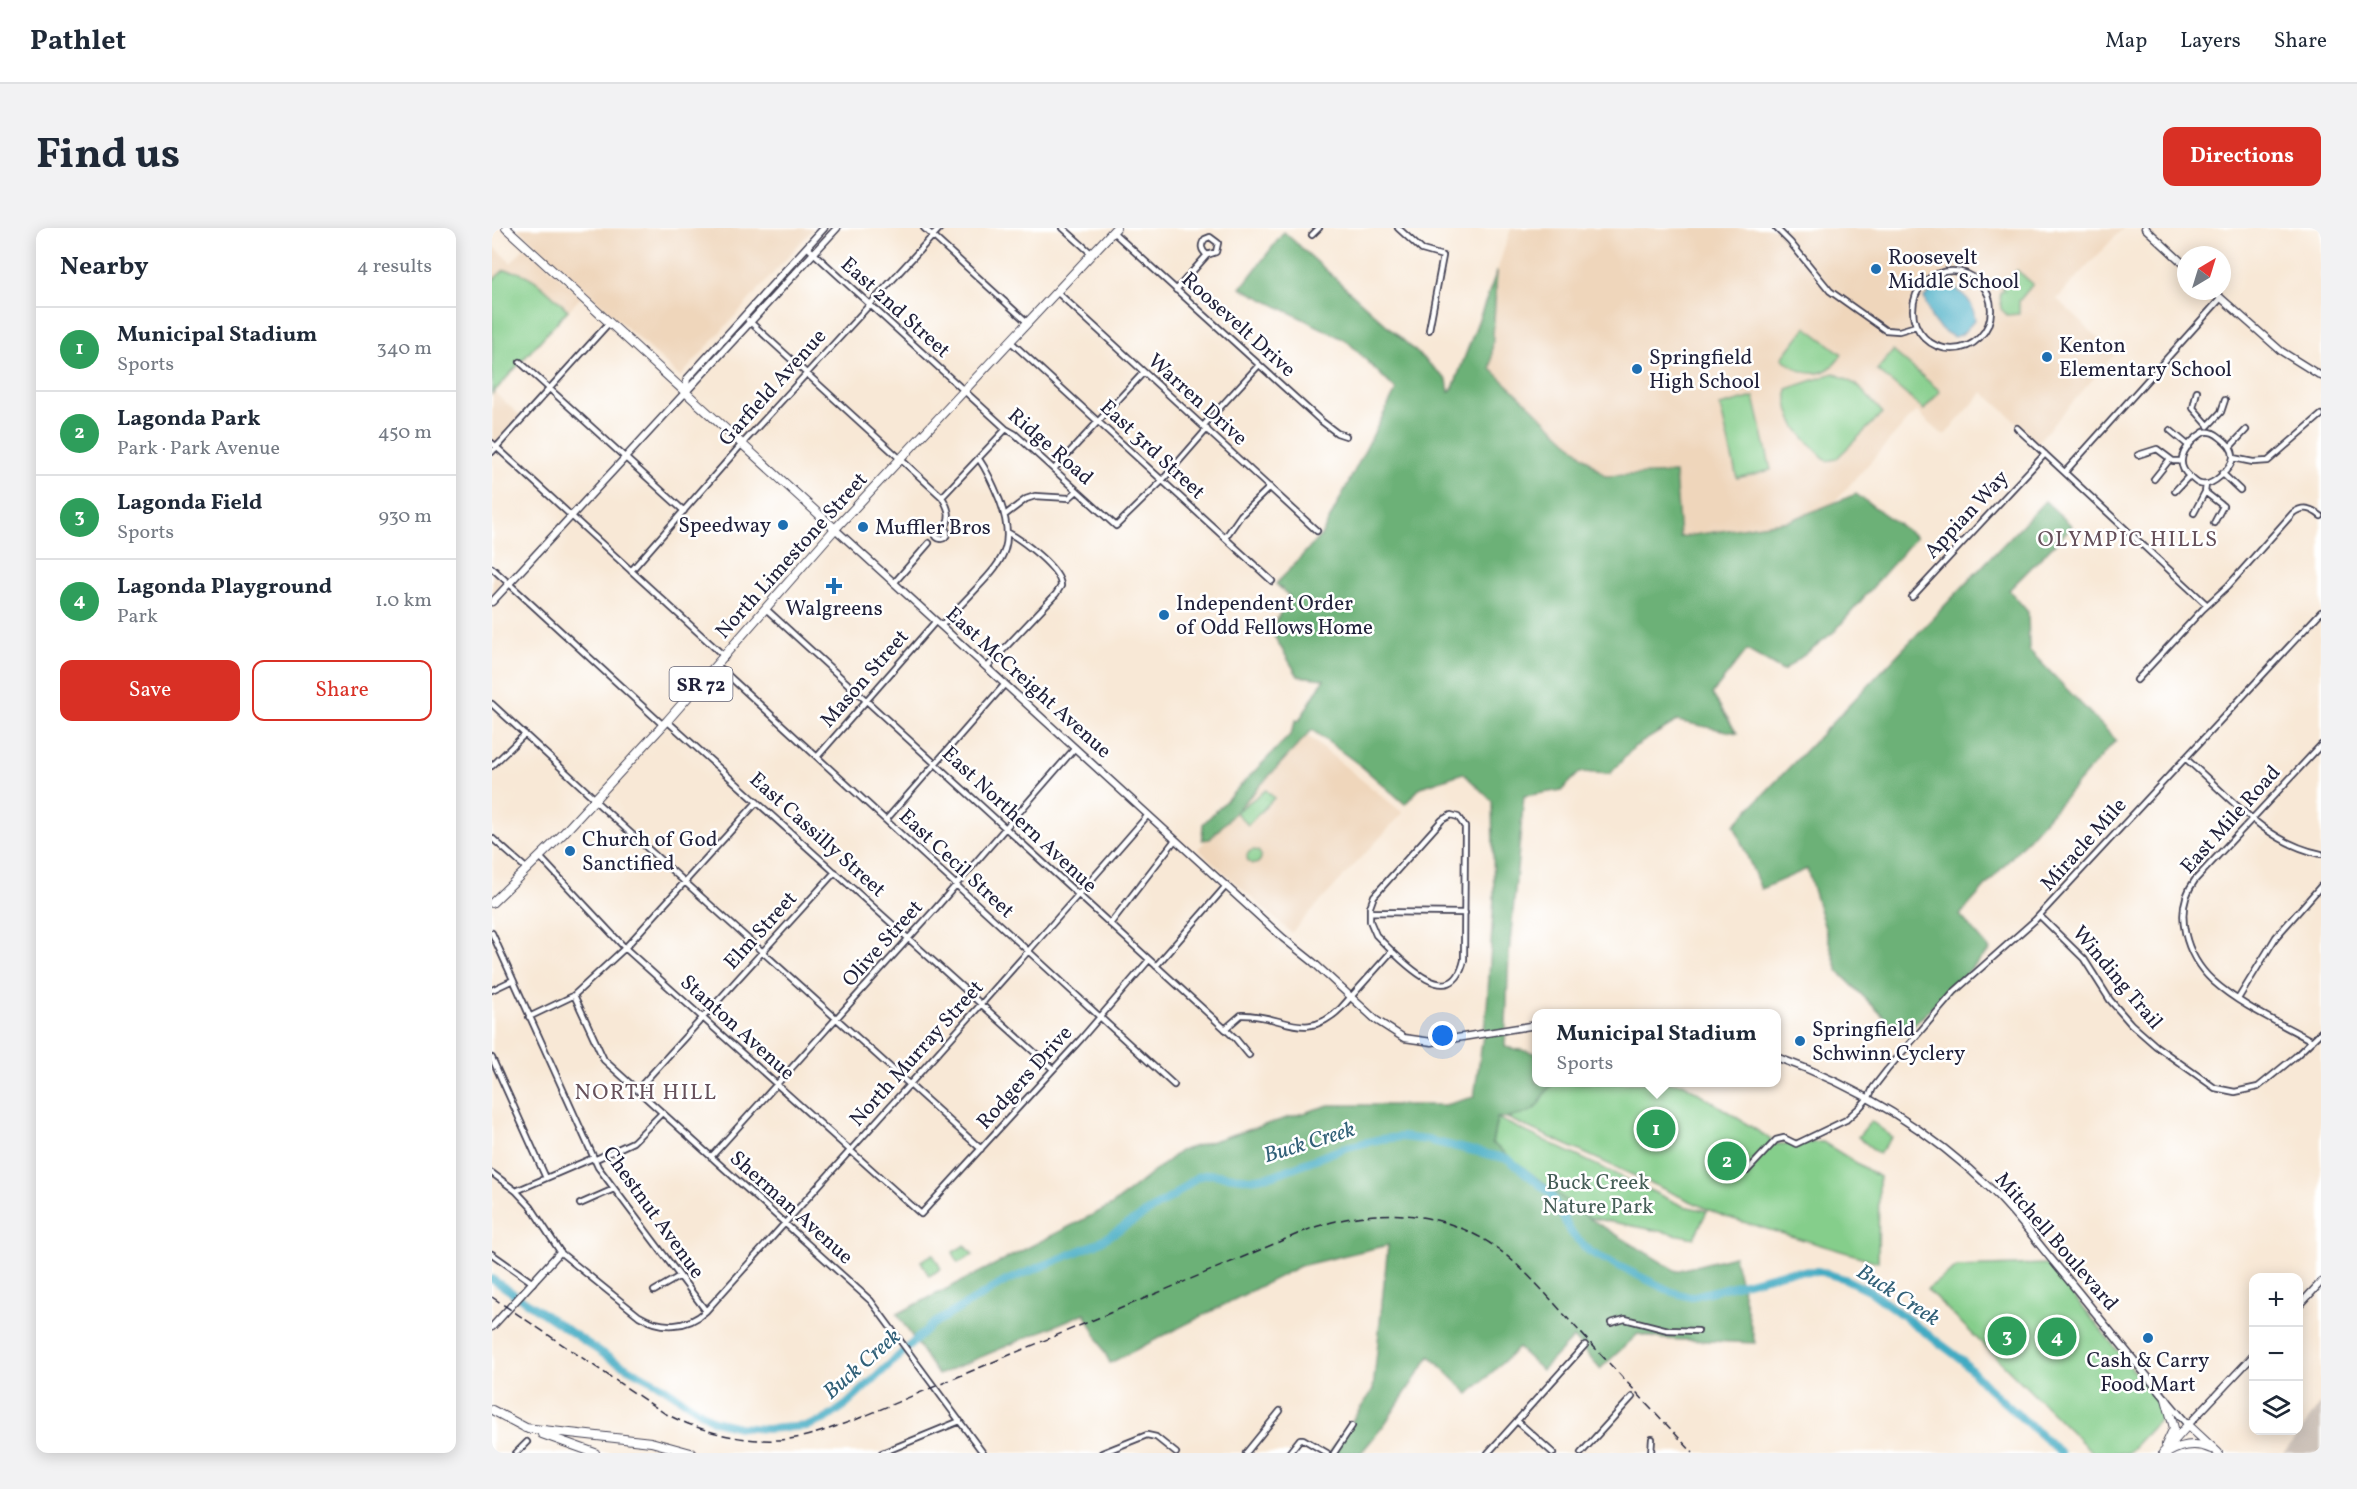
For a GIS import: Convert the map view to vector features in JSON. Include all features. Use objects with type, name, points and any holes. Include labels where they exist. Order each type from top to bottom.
[{"type":"main road","name":"East McCreight Avenue","points":[[506,228],[835,529]]},
{"type":"main road","name":"North Limestone Street","points":[[492,903],[540,857],[665,723],[835,529],[1114,230]]},
{"type":"main road","points":[[2164,1453],[2174,1428],[2166,1399]]},
{"type":"main road","points":[[492,1410],[525,1428],[595,1453]]},
{"type":"main road","points":[[2164,1453],[2188,1425]]},
{"type":"main road","name":"Mitchell Boulevard","points":[[2188,1425],[2218,1453]]},
{"type":"main road","points":[[525,1428],[651,1442],[691,1453]]},
{"type":"main road","points":[[2164,1453],[2177,1447],[2191,1445],[2206,1447],[2218,1453]]},
{"type":"street","points":[[684,392],[687,379],[824,228]]},
{"type":"street","points":[[492,602],[837,228]]},
{"type":"street","points":[[924,228],[1028,322]]},
{"type":"street","name":"Garfield Avenue","points":[[632,571],[742,444],[940,228]]},
{"type":"street","points":[[1063,228],[1092,254]]},
{"type":"street","points":[[1312,235],[1319,228]]},
{"type":"street","points":[[1398,228],[1422,250],[1443,256],[1429,330]]},
{"type":"street","points":[[1776,228],[1830,291],[1885,330],[1899,331],[1916,326]]},
{"type":"street","name":"Roosevelt Drive","points":[[1114,230],[1176,290],[1320,420],[1337,433],[1346,436]]},
{"type":"street","points":[[2150,230],[2177,257]]},
{"type":"street","name":"East 2nd Street","points":[[807,247],[964,391]]},
{"type":"street","points":[[1176,290],[1207,255]]},
{"type":"street","points":[[1955,270],[1968,274],[1980,282],[1988,293],[1992,306],[1991,320],[1986,333],[1969,346],[1948,350],[1935,346],[1924,338],[1916,326],[1913,306],[1920,288],[1929,278],[1942,272],[1955,270]]},
{"type":"street","name":"Warren Drive","points":[[1057,292],[1317,531]]},
{"type":"street","points":[[2065,472],[2219,300]]},
{"type":"street","points":[[2223,300],[2281,351],[2321,376]]},
{"type":"street","points":[[744,316],[942,497],[950,513],[944,529]]},
{"type":"street","points":[[492,452],[494,445],[609,323]]},
{"type":"street","name":"East 3rd Street","points":[[1010,341],[1272,581]]},
{"type":"street","points":[[520,362],[684,511]]},
{"type":"street","points":[[1162,480],[1259,364]]},
{"type":"street","points":[[1054,470],[1144,372]]},
{"type":"street","name":"Ridge Road","points":[[964,391],[1116,526],[1162,480]]},
{"type":"street","points":[[2197,391],[2193,408],[2208,425],[2208,432]]},
{"type":"street","points":[[2208,425],[2217,418],[2225,400]]},
{"type":"street","points":[[2233,458],[2253,462],[2268,461],[2321,415]]},
{"type":"street","points":[[2017,428],[2207,605]]},
{"type":"street","points":[[942,497],[1006,429]]},
{"type":"street","points":[[2170,430],[2189,446]]},
{"type":"street","points":[[2230,447],[2246,430]]},
{"type":"street","points":[[2208,432],[2218,435],[2230,447],[2233,458],[2214,482],[2206,485],[2196,482],[2189,476],[2181,467],[2180,461],[2182,454],[2199,435],[2208,432]]},
{"type":"street","points":[[494,445],[725,657]]},
{"type":"street","points":[[2138,455],[2157,449],[2170,459],[2180,461]]},
{"type":"street","name":"Appian Way","points":[[1912,597],[2045,454]]},
{"type":"street","name":"Mason Street","points":[[818,757],[867,700],[1000,562],[1005,550],[1007,532],[1005,515],[994,486],[979,459]]},
{"type":"street","points":[[2154,479],[2170,459]]},
{"type":"street","points":[[2222,474],[2240,490]]},
{"type":"street","points":[[2175,491],[2189,476]]},
{"type":"street","points":[[2194,513],[2205,492],[2206,485]]},
{"type":"street","points":[[1225,538],[1241,515],[1270,487]]},
{"type":"street","points":[[1005,515],[1030,497],[1041,495],[1069,498],[1077,491]]},
{"type":"street","points":[[2205,492],[2223,506],[2214,523]]},
{"type":"street","points":[[2137,680],[2207,605],[2228,586],[2293,513],[2308,508],[2321,516]]},
{"type":"street","name":"East McCreight Avenue","points":[[835,529],[1175,840],[1351,997]]},
{"type":"street","points":[[987,667],[1061,586],[1057,574],[1018,538],[1007,532]]},
{"type":"street","points":[[894,583],[929,543]]},
{"type":"street","name":"East Cassilly Street","points":[[492,568],[665,723],[758,802],[1053,1069]]},
{"type":"street","name":"East Northern Avenue","points":[[766,609],[1225,1029],[1249,1055]]},
{"type":"street","name":"Miracle Mile","points":[[1747,1171],[1776,1140],[1784,1138],[1796,1144],[1846,1120],[1869,1097],[1887,1070],[1955,991],[2040,916],[2321,612]]},
{"type":"street","name":"East Cecil Street","points":[[717,666],[1174,1085]]},
{"type":"street","points":[[886,820],[1005,684]]},
{"type":"street","points":[[492,704],[981,1149]]},
{"type":"street","points":[[492,766],[525,734]]},
{"type":"street","name":"East Mile Road","points":[[2312,1041],[2238,999],[2210,978],[2198,960],[2184,929],[2183,908],[2187,893],[2195,880],[2321,745]]},
{"type":"street","name":"Olive Street","points":[[711,1157],[908,939],[1075,748]]},
{"type":"street","points":[[2185,758],[2252,819],[2276,837],[2290,845],[2321,854]]},
{"type":"street","points":[[529,1017],[574,995],[625,948],[758,802]]},
{"type":"street","name":"North Murray Street","points":[[706,1311],[982,1005],[1148,815]]},
{"type":"street","points":[[1447,816],[1456,816],[1461,820],[1465,827],[1464,960],[1460,972],[1452,981],[1444,984],[1425,980],[1373,931],[1370,912],[1377,891],[1442,819],[1447,816]]},
{"type":"street","points":[[492,838],[527,869]]},
{"type":"street","points":[[1110,924],[1175,840]]},
{"type":"street","name":"Stanton Avenue","points":[[540,857],[625,948],[921,1214]]},
{"type":"street","name":"Elm Street","points":[[637,1090],[834,872]]},
{"type":"street","points":[[1156,966],[1226,886]]},
{"type":"street","points":[[2238,999],[2276,937],[2321,886]]},
{"type":"street","points":[[1370,912],[1465,913]]},
{"type":"street","name":"Winding Trail","points":[[2040,916],[2084,958],[2109,998],[2131,1024],[2156,1046],[2215,1088],[2235,1092],[2258,1087],[2277,1073],[2321,1032]]},
{"type":"street","name":"Chestnut Avenue","points":[[492,933],[593,1159],[706,1311]]},
{"type":"street","points":[[1225,1029],[1239,1016],[1245,1015],[1301,1026],[1313,1026],[1332,1017],[1392,951]]},
{"type":"street","name":"Rodgers Drive","points":[[921,1214],[1149,960]]},
{"type":"street","points":[[492,990],[513,980]]},
{"type":"street","name":"Sherman Avenue","points":[[574,995],[604,1060],[865,1295],[983,1453]]},
{"type":"street","points":[[1351,997],[1385,1027],[1413,1041],[1432,1042],[1532,1026]]},
{"type":"street","points":[[492,1058],[546,1178]]},
{"type":"street","name":"Mitchell Boulevard","points":[[1781,1059],[1869,1097],[1929,1136],[1996,1195],[2188,1425]]},
{"type":"street","points":[[516,1191],[633,1142],[662,1113]]},
{"type":"street","points":[[492,1173],[516,1191],[531,1207],[560,1252],[645,1320],[669,1326],[693,1320],[706,1311]]},
{"type":"street","points":[[580,1204],[614,1189]]},
{"type":"street","points":[[492,1327],[560,1252]]},
{"type":"street","points":[[492,1254],[531,1285]]},
{"type":"street","points":[[654,1291],[680,1276]]},
{"type":"street","points":[[2303,1302],[2321,1282]]},
{"type":"street","points":[[1611,1323],[1625,1319],[1668,1329],[1698,1331]]},
{"type":"street","points":[[1488,1453],[1585,1346]]},
{"type":"street","points":[[2188,1425],[2249,1359]]},
{"type":"street","points":[[1581,1453],[1632,1397]]},
{"type":"street","points":[[1246,1453],[1280,1411]]},
{"type":"street","points":[[882,1453],[960,1421]]},
{"type":"street","points":[[1517,1421],[1553,1453]]},
{"type":"street","points":[[1334,1453],[1352,1426]]},
{"type":"street","points":[[1102,1453],[1147,1435],[1156,1437],[1176,1453]]},
{"type":"street","points":[[1288,1453],[1300,1439],[1303,1439],[1327,1453]]},
{"type":"street","points":[[1651,1453],[1652,1439]]},
{"type":"street","points":[[516,1453],[527,1442]]},
{"type":"shaded area","points":[[518,228],[814,228],[680,377]]},
{"type":"shaded area","points":[[1511,228],[2123,228],[2057,299],[2115,354],[2035,445],[2017,428],[2020,425],[1983,392],[1944,436],[1916,411],[1742,605],[1491,369],[1497,271]]},
{"type":"shaded area","points":[[492,245],[511,263],[526,246],[581,297],[494,392],[523,418],[492,452]]},
{"type":"shaded area","points":[[492,568],[509,583],[492,602]]},
{"type":"shaded area","points":[[1305,734],[1403,813],[1291,933],[1198,849]]},
{"type":"shaded area","points":[[2321,1403],[2321,1453],[2284,1453],[2297,1435],[2303,1435],[2303,1427]]},
{"type":"green space","points":[[1284,232],[1447,380],[1449,392],[1453,388],[1497,271],[1491,369],[1605,476],[1675,473],[1680,537],[1789,521],[1856,494],[1916,537],[1835,631],[1783,671],[1747,650],[1712,694],[1737,733],[1677,721],[1634,747],[1610,774],[1580,772],[1562,790],[1524,796],[1509,954],[1505,1047],[1532,1052],[1532,1087],[1550,1087],[1537,1106],[1530,1111],[1516,1116],[1497,1118],[1492,1143],[1587,1217],[1676,1271],[1734,1256],[1755,1343],[1662,1339],[1638,1334],[1600,1369],[1573,1338],[1542,1370],[1518,1348],[1469,1394],[1430,1356],[1384,1425],[1361,1453],[1330,1453],[1373,1390],[1388,1245],[1300,1266],[1110,1363],[1085,1313],[938,1375],[897,1314],[1112,1205],[1180,1151],[1329,1105],[1445,1105],[1474,1097],[1487,1008],[1494,897],[1492,801],[1463,773],[1421,787],[1405,804],[1361,766],[1312,730],[1210,839],[1202,840],[1203,824],[1290,735],[1296,720],[1299,721],[1324,679],[1298,676],[1271,631],[1289,596],[1276,584],[1322,534],[1396,390],[1347,341],[1241,288]]},
{"type":"green space","points":[[504,270],[532,278],[568,310],[492,394],[492,281]]},
{"type":"green space","points":[[2017,270],[2033,284],[2019,301],[2019,314],[2007,315],[2001,309],[2000,292],[2005,291],[2002,288]]},
{"type":"green space","points":[[1806,327],[1842,354],[1829,369],[1814,373],[1806,372],[1782,358]]},
{"type":"green space","points":[[1893,351],[1940,391],[1924,410],[1877,370]]},
{"type":"green space","points":[[1834,373],[1857,385],[1883,413],[1836,459],[1827,461],[1804,438],[1793,421],[1789,412],[1787,389]]},
{"type":"green space","points":[[1754,397],[1771,470],[1737,478],[1720,406]]},
{"type":"green space","points":[[2045,501],[2072,526],[2009,590],[2028,612],[2029,650],[2116,740],[1960,915],[1990,950],[1903,1036],[1838,971],[1807,869],[1761,889],[1734,825]]},
{"type":"green space","points":[[1266,790],[1274,798],[1248,825],[1237,814],[1237,811]]},
{"type":"green space","points":[[1254,850],[1259,852],[1261,857],[1259,862],[1254,864],[1249,862],[1247,857],[1249,852]]},
{"type":"green space","points":[[1549,1087],[1689,1087],[1778,1144],[1823,1142],[1879,1177],[1878,1262],[1723,1216],[1507,1118],[1534,1109]]},
{"type":"green space","name":"Buck Creek Nature Park","points":[[1497,1118],[1683,1206],[1707,1211],[1694,1238],[1587,1217],[1492,1143]]},
{"type":"green space","points":[[1871,1121],[1892,1137],[1879,1154],[1858,1137]]},
{"type":"green space","points":[[965,1245],[973,1255],[958,1263],[953,1252]]},
{"type":"green space","points":[[933,1254],[941,1269],[929,1276],[921,1261]]},
{"type":"green space","points":[[2048,1264],[2167,1412],[2128,1453],[2093,1453],[1927,1289],[1957,1267]]},
{"type":"water","points":[[1949,284],[1967,299],[1972,307],[1975,320],[1962,334],[1954,337],[1934,322],[1924,297],[1938,285]]},
{"type":"waterway","name":"Buck Creek","points":[[492,1279],[611,1359],[662,1386],[714,1421],[739,1427],[766,1429],[808,1426],[826,1419],[847,1404],[933,1324],[1006,1281],[1096,1244],[1175,1195],[1197,1177],[1209,1174],[1251,1179],[1274,1175],[1347,1147],[1402,1137],[1427,1140],[1508,1159],[1550,1193],[1572,1234],[1590,1252],[1672,1292],[1690,1297],[1786,1272],[1818,1271],[1845,1279],[1870,1291],[1962,1360],[1987,1387],[2061,1453]]},
{"type":"railway","points":[[492,1297],[664,1413],[705,1430],[734,1437],[764,1440],[789,1439],[818,1433],[855,1420],[1312,1228],[1358,1217],[1403,1215],[1426,1218],[1470,1232],[1504,1253],[1539,1286],[1693,1453]]},
{"type":"place","name":"Roosevelt Middle School","points":[[1876,269]]},
{"type":"place","name":"Kenton Elementary School","points":[[2047,357]]},
{"type":"place","name":"Springfield High School","points":[[1637,369]]},
{"type":"place","name":"Speedway","points":[[783,525]]},
{"type":"place","name":"Muffler Bros","points":[[863,527]]},
{"type":"place","name":"Walgreens","points":[[834,586]]},
{"type":"place","name":"Independent Order of Odd Fellows Home","points":[[1164,615]]},
{"type":"place","name":"Church of God Sanctified","points":[[570,851]]},
{"type":"place","name":"Springfield Schwinn Cyclery","points":[[1800,1041]]},
{"type":"place","name":"Municipal Stadium","points":[[1656,1129]]},
{"type":"place","name":"Lagonda Park","points":[[1727,1161]]},
{"type":"place","name":"Lagonda Field","points":[[2007,1336]]},
{"type":"place","name":"Lagonda Playground","points":[[2057,1337]]},
{"type":"place","name":"Cash & Carry Food Mart","points":[[2148,1338]]},
{"type":"district","name":"OLYMPIC HILLS","points":[[2128,538]]},
{"type":"district","name":"NORTH HILL","points":[[646,1091]]}]
